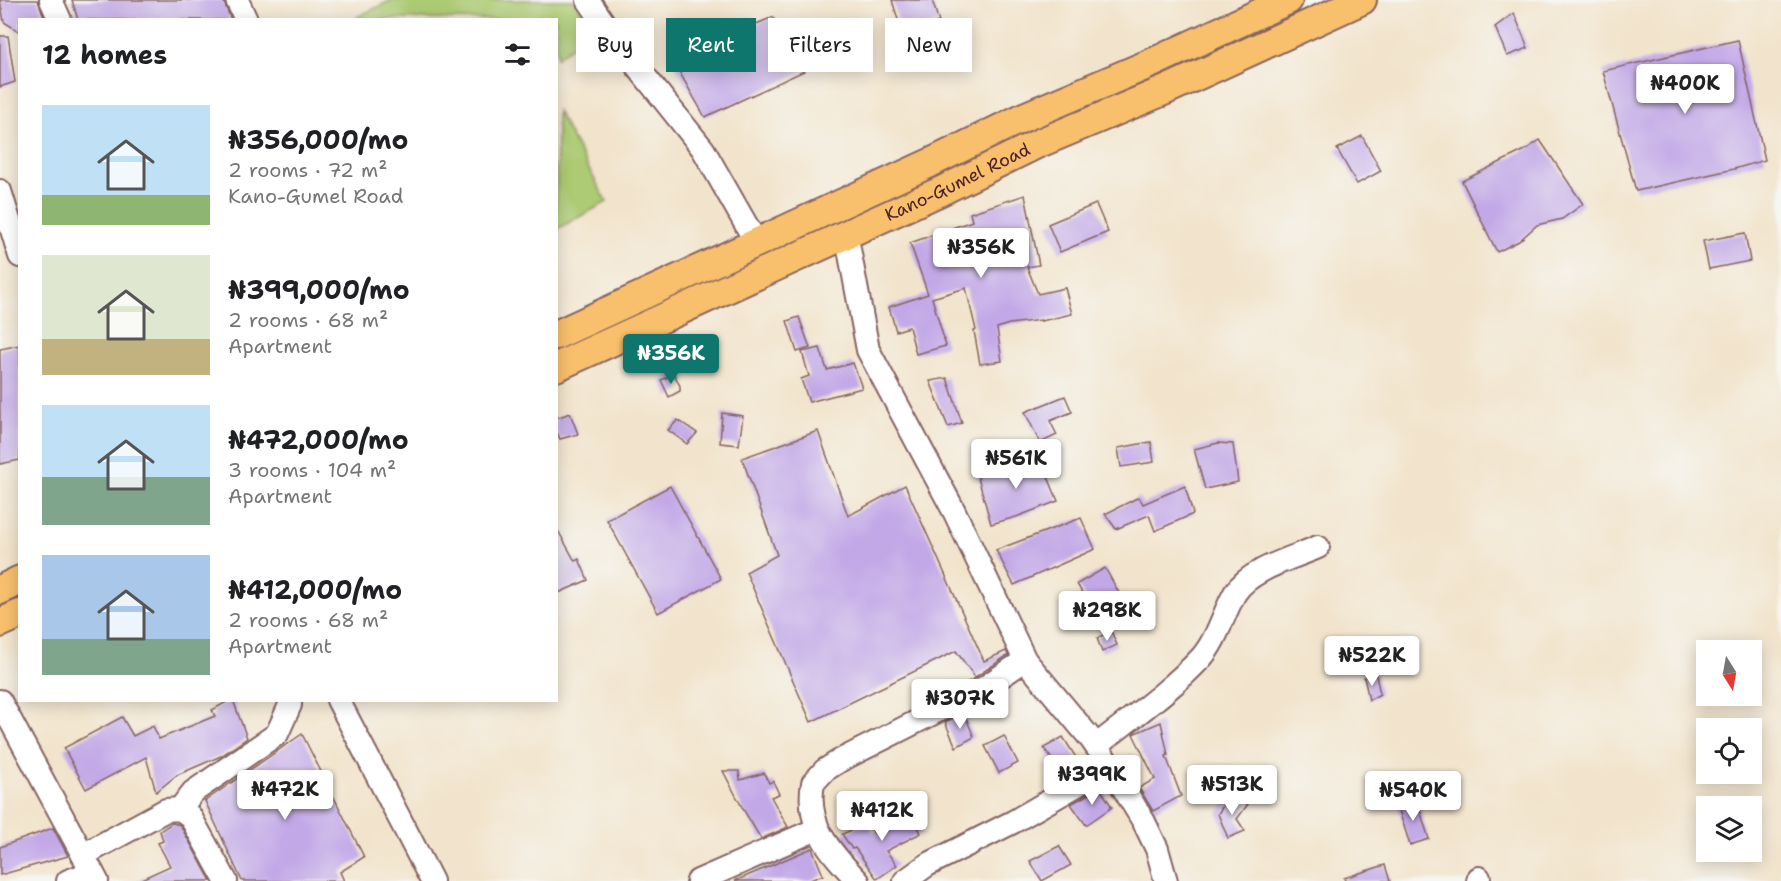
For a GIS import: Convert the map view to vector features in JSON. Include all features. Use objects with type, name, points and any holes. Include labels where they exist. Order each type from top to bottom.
[{"type":"main road","name":"Kano-Gumel Road","points":[[558,367],[941,191],[1037,144],[1166,90],[1362,0]]},
{"type":"main road","name":"Kano-Gumel Road","points":[[558,334],[928,164],[1024,117],[1154,62],[1281,3]]},
{"type":"main road","points":[[1281,3],[1286,34]]},
{"type":"main road","points":[[0,590],[18,581]]},
{"type":"main road","points":[[0,623],[18,615]]},
{"type":"street","points":[[51,0],[59,18]]},
{"type":"street","points":[[237,0],[245,18]]},
{"type":"street","points":[[588,0],[612,35],[703,149],[756,242]]},
{"type":"street","points":[[0,191],[18,250]]},
{"type":"street","points":[[846,233],[868,350],[954,511],[1025,660],[1110,766],[1144,822],[1157,849],[1166,881]]},
{"type":"street","points":[[1096,746],[1176,682],[1203,656],[1236,592],[1244,583],[1253,575],[1318,548]]},
{"type":"street","points":[[858,881],[834,855],[817,829],[812,809],[813,783],[825,770],[861,749],[985,687],[1025,660]]},
{"type":"street","points":[[0,701],[91,869]]},
{"type":"street","points":[[180,809],[193,792],[277,734],[290,702]]},
{"type":"street","points":[[339,702],[432,881]]},
{"type":"street","points":[[905,881],[927,865],[1013,822],[1110,766]]},
{"type":"street","points":[[68,881],[91,869],[166,810],[180,809],[190,816],[226,881]]},
{"type":"street","points":[[698,881],[817,829]]},
{"type":"green space","points":[[392,0],[574,0],[586,18],[576,18],[576,43],[558,56],[558,18],[358,18]]},
{"type":"green space","points":[[558,113],[607,202],[558,228]]},
{"type":"building","points":[[0,0],[38,0],[44,18],[18,18],[18,31],[4,22]]},
{"type":"building","points":[[72,0],[223,0],[230,18],[77,18]]},
{"type":"building","points":[[892,0],[932,0],[938,18],[897,18]]},
{"type":"building","points":[[1514,13],[1528,48],[1507,56],[1495,27]]},
{"type":"building","points":[[768,19],[768,72],[802,72],[705,117],[679,72],[756,72],[756,24]]},
{"type":"building","points":[[0,36],[8,36],[15,82],[0,87]]},
{"type":"building","points":[[1738,40],[1765,160],[1636,191],[1603,71]]},
{"type":"building","points":[[1362,136],[1381,171],[1357,184],[1337,149]]},
{"type":"building","points":[[1540,140],[1583,204],[1562,219],[1537,225],[1519,241],[1497,252],[1462,181],[1525,150]]},
{"type":"building","points":[[1025,195],[1039,265],[1027,267],[1038,294],[1065,288],[1072,314],[997,328],[1002,361],[980,364],[974,331],[976,330],[966,288],[932,298],[946,346],[916,354],[909,327],[896,331],[889,307],[928,294],[910,243],[972,221],[970,213]]},
{"type":"building","points":[[1096,204],[1108,232],[1060,252],[1048,224]]},
{"type":"building","points":[[1745,233],[1750,261],[1709,269],[1703,241]]},
{"type":"building","points":[[799,317],[810,348],[797,352],[787,321]]},
{"type":"building","points":[[18,345],[18,460],[0,464],[0,349]]},
{"type":"building","points":[[820,348],[827,370],[853,363],[862,388],[809,402],[801,379],[809,376],[802,352]]},
{"type":"building","points":[[674,374],[680,391],[669,397],[661,380]]},
{"type":"building","points":[[947,378],[962,423],[948,427],[930,381]]},
{"type":"building","points":[[1065,396],[1072,412],[1050,421],[1057,435],[1040,443],[1025,412]]},
{"type":"building","points":[[570,413],[578,434],[560,439],[558,417]]},
{"type":"building","points":[[722,413],[743,416],[739,445],[720,443]]},
{"type":"building","points":[[678,420],[697,433],[687,444],[668,430]]},
{"type":"building","points":[[818,431],[848,516],[905,485],[984,661],[1006,651],[1008,655],[975,677],[956,651],[811,722],[746,572],[777,555],[742,458]]},
{"type":"building","points":[[1151,442],[1154,462],[1121,467],[1118,448]]},
{"type":"building","points":[[1218,443],[1233,444],[1238,482],[1205,489],[1194,449]]},
{"type":"building","points":[[1039,455],[1058,501],[991,524],[977,474],[1005,466],[1005,468]]},
{"type":"building","points":[[670,486],[721,579],[658,613],[607,520]]},
{"type":"building","points":[[1185,486],[1193,514],[1155,531],[1149,515],[1116,529],[1105,514],[1139,497],[1143,504]]},
{"type":"building","points":[[1081,518],[1095,549],[1014,585],[996,550]]},
{"type":"building","points":[[558,531],[575,561],[579,559],[588,580],[558,593]]},
{"type":"building","points":[[1105,568],[1119,593],[1091,608],[1077,584]]},
{"type":"building","points":[[1111,631],[1117,645],[1102,652],[1097,638]]},
{"type":"building","points":[[1376,675],[1380,694],[1369,700],[1364,677]]},
{"type":"building","points":[[226,702],[234,702],[247,738],[221,756],[177,775],[156,792],[146,757],[86,789],[64,748],[122,717],[133,736],[153,726],[159,739],[215,716],[212,710]]},
{"type":"building","points":[[964,713],[974,737],[956,747],[945,722]]},
{"type":"building","points":[[1161,722],[1168,755],[1166,756],[1181,796],[1153,811],[1139,788],[1155,779],[1133,734]]},
{"type":"building","points":[[302,734],[364,857],[340,872],[344,881],[242,881],[205,801]]},
{"type":"building","points":[[1004,736],[1018,763],[999,773],[985,746]]},
{"type":"building","points":[[1063,737],[1082,767],[1064,777],[1044,748]]},
{"type":"building","points":[[723,771],[739,771],[740,780],[764,773],[769,783],[773,781],[779,794],[771,797],[788,827],[761,839]]},
{"type":"building","points":[[1100,788],[1112,807],[1086,825],[1071,804]]},
{"type":"building","points":[[1229,795],[1248,804],[1237,819],[1245,831],[1228,838],[1218,814]]},
{"type":"building","points":[[1416,798],[1429,839],[1410,845],[1397,804]]},
{"type":"building","points":[[908,811],[921,833],[886,851],[897,865],[877,879],[842,834],[868,823],[874,833]]},
{"type":"building","points":[[172,823],[180,825],[211,881],[137,881],[170,866],[158,843],[163,841],[160,831]]},
{"type":"building","points":[[53,828],[68,856],[0,875],[0,847]]},
{"type":"building","points":[[1059,846],[1071,865],[1042,881],[1030,861]]},
{"type":"building","points":[[812,848],[823,875],[808,881],[735,881]]},
{"type":"building","points":[[1385,865],[1390,881],[1345,881],[1344,878]]}]
